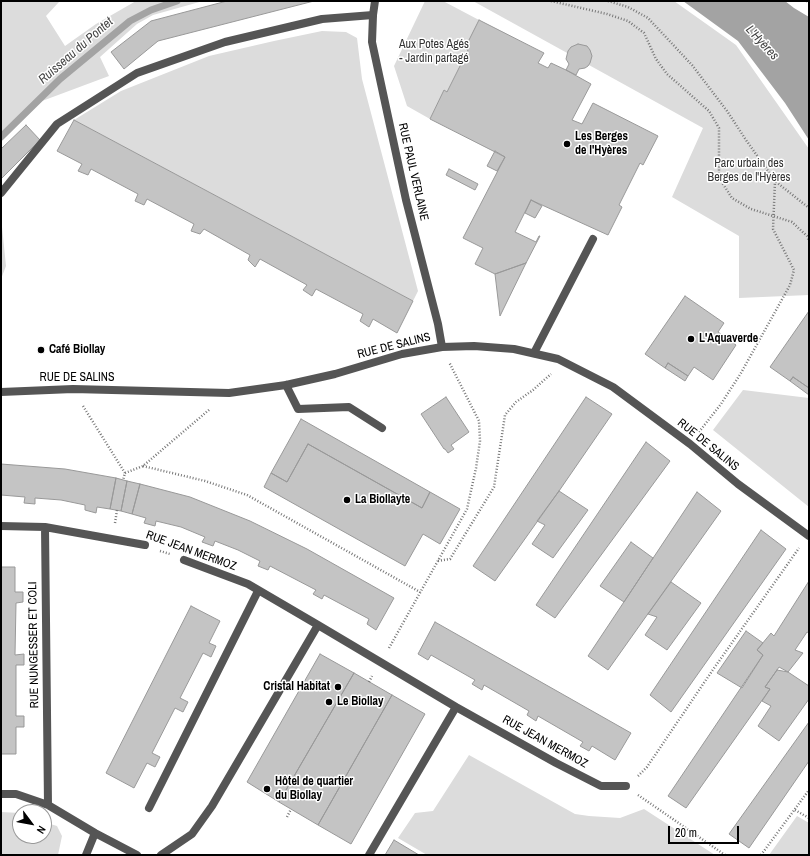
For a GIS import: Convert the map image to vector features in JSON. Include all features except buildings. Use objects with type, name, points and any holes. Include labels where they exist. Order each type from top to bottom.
[{"type":"street","name":"RUE PAUL VERLAINE","points":[[375,1],[372,42],[406,200],[438,324],[442,347]]},
{"type":"street","points":[[1,193],[57,124],[137,73],[225,42],[322,19],[373,15]]},
{"type":"street","points":[[534,353],[593,239]]},
{"type":"street","name":"RUE DE SALINS","points":[[1,392],[73,389],[229,393],[286,385],[335,374],[402,354],[442,347],[481,346],[514,349],[558,359],[613,387],[690,444],[738,484],[809,536]]},
{"type":"street","points":[[286,385],[298,409],[349,407],[382,428]]},
{"type":"street","points":[[1,526],[45,528]]},
{"type":"street","name":"RUE JEAN MERMOZ","points":[[45,528],[145,545]]},
{"type":"street","name":"RUE NUNGESSER ET COLI","points":[[45,528],[48,804]]},
{"type":"street","name":"RUE JEAN MERMOZ","points":[[184,560],[248,584],[456,707],[556,763],[601,786],[626,786]]},
{"type":"street","points":[[149,808],[258,591]]},
{"type":"street","points":[[161,855],[192,834],[208,812],[318,625]]},
{"type":"street","points":[[369,855],[456,707]]},
{"type":"street","points":[[1,794],[16,794],[45,804]]},
{"type":"street","points":[[52,807],[95,833],[137,855]]},
{"type":"street","points":[[86,855],[95,833]]},
{"type":"path","points":[[551,1],[608,14],[628,21],[644,33],[656,59],[667,74],[709,110],[719,128],[719,173],[723,184],[732,198],[751,209],[792,222],[807,236],[809,241]]},
{"type":"path","points":[[608,1],[628,7],[648,18],[653,23],[692,65],[727,111],[776,181],[809,208]]},
{"type":"path","points":[[706,423],[721,404],[741,372],[790,285],[794,270],[773,229],[776,181]]},
{"type":"path","points":[[369,682],[467,509],[476,468],[480,441],[479,421],[442,347]]},
{"type":"path","points":[[438,561],[450,559],[494,487],[505,415],[516,402],[551,375],[558,359]]},
{"type":"path","points":[[73,389],[125,473],[123,480]]},
{"type":"path","points":[[125,473],[143,466],[229,393]]},
{"type":"path","points":[[143,466],[205,481],[247,495],[420,592]]},
{"type":"path","points":[[725,855],[626,786],[647,767],[764,596],[809,536]]},
{"type":"path","name":"RUE JEAN MERMOZ","points":[[145,545],[184,560]]},
{"type":"path","points":[[760,855],[809,790]]},
{"type":"path","points":[[287,817],[291,809]]},
{"type":"path","points":[[795,810],[809,818]]},
{"type":"green space","points":[[1,1],[58,1],[59,2],[46,16],[65,46],[96,24],[136,1],[203,1],[153,15],[137,24],[100,57],[109,76],[34,104],[1,138]]},
{"type":"green space","name":"Aux Potes Agés - Jardin partagé","points":[[425,1],[443,1],[479,20],[468,50],[447,92],[444,90],[430,119],[407,106],[394,66]]},
{"type":"green space","name":"Parc urbain des Berges de l'Hyères","points":[[473,1],[674,1],[736,45],[809,149],[809,295],[739,298],[739,236],[672,197],[703,128]]},
{"type":"green space","points":[[322,31],[346,32],[357,38],[362,79],[418,291],[413,301],[74,120],[121,91],[209,56]]},
{"type":"green space","points":[[1,217],[6,266],[1,279]]},
{"type":"green space","points":[[743,390],[809,398],[809,507],[713,430]]},
{"type":"green space","points":[[469,755],[575,814],[620,818],[644,809],[715,855],[427,855],[398,838],[415,813],[433,811]]},
{"type":"green space","points":[[1,812],[12,813],[12,844],[52,844],[52,824],[57,826],[62,836],[58,855],[1,855]]},
{"type":"green space","points":[[797,816],[809,823],[809,855],[769,855]]},
{"type":"water","name":"L'Hyères","points":[[683,1],[785,1],[809,17],[809,140],[785,103],[738,41]]},
{"type":"waterway","name":"Ruisseau du Pontet","points":[[1,137],[60,79],[130,21],[151,10],[177,1]]},
{"type":"place","name":"Les Berges de l'Hyères","points":[[567,144]]},
{"type":"place","name":"L'Aquaverde","points":[[691,339]]},
{"type":"place","name":"Café Biollay","points":[[41,350]]},
{"type":"place","name":"La Biollayte","points":[[347,500]]},
{"type":"place","name":"Cristal Habitat","points":[[338,687]]},
{"type":"place","name":"Le Biollay","points":[[329,702]]},
{"type":"place","name":"Hôtel de quartier du Biollay","points":[[267,789]]}]
